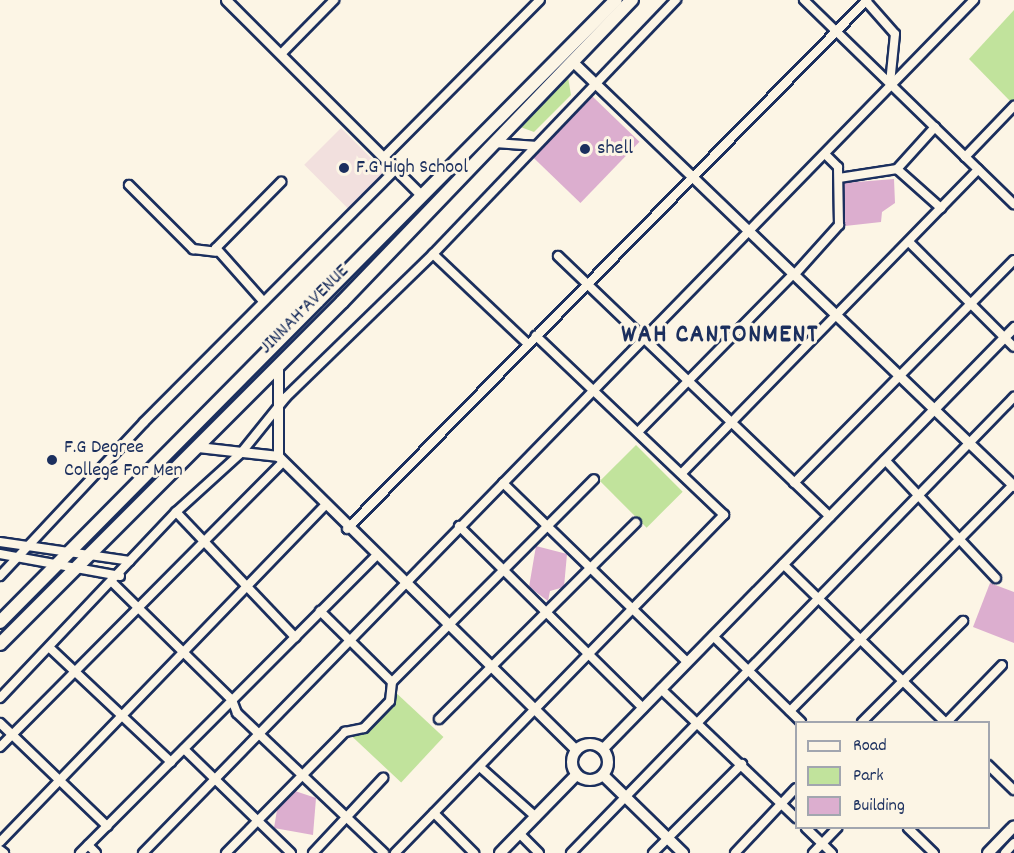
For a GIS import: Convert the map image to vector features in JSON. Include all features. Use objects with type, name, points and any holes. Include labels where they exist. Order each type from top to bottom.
[{"type":"main road","name":"JINNAH AVENUE","points":[[0,622],[616,0]]},
{"type":"main road","name":"JINNAH AVENUE","points":[[0,644],[198,447],[632,0]]},
{"type":"main road","points":[[589,743],[602,749],[608,759],[603,775],[592,780],[576,775],[572,758],[576,750],[589,743]]},
{"type":"main road","points":[[500,853],[576,775]]},
{"type":"main road","points":[[603,775],[683,853]]},
{"type":"main road","points":[[988,853],[1014,826]]},
{"type":"street","points":[[226,0],[421,195]]},
{"type":"street","points":[[281,54],[334,0]]},
{"type":"street","points":[[384,157],[540,0]]},
{"type":"street","points":[[0,698],[120,576],[130,561],[176,513],[241,453],[279,407],[432,254],[594,82],[676,0]]},
{"type":"street","points":[[804,0],[835,33],[1014,204]]},
{"type":"street","points":[[347,529],[866,0],[895,34],[891,85]]},
{"type":"street","points":[[143,853],[403,581],[596,391],[974,0]]},
{"type":"street","points":[[572,61],[1013,486],[862,641],[790,711]]},
{"type":"street","points":[[965,157],[1014,106]]},
{"type":"street","points":[[839,178],[897,169],[935,128]]},
{"type":"street","points":[[493,142],[534,146]]},
{"type":"street","points":[[638,432],[794,274],[839,225],[838,167],[826,155]]},
{"type":"street","points":[[0,576],[25,547],[263,302],[396,169]]},
{"type":"street","points":[[897,169],[941,208]]},
{"type":"street","points":[[682,473],[978,170]]},
{"type":"street","points":[[216,252],[281,182]]},
{"type":"street","points":[[129,185],[193,249],[216,252],[263,302]]},
{"type":"street","points":[[909,242],[1014,347]]},
{"type":"street","points":[[432,254],[528,344]]},
{"type":"street","points":[[558,256],[830,517]]},
{"type":"street","points":[[794,483],[1014,260]]},
{"type":"street","points":[[602,749],[1014,327]]},
{"type":"street","points":[[394,853],[536,711],[724,515],[536,336]]},
{"type":"street","points":[[0,747],[204,542],[281,459],[278,365]]},
{"type":"street","points":[[571,853],[1014,397]]},
{"type":"street","points":[[198,447],[281,459],[375,557],[403,581],[576,750]]},
{"type":"street","points":[[885,460],[920,493],[996,578]]},
{"type":"street","points":[[226,853],[301,774],[345,732],[364,728],[390,701],[392,682],[505,574],[594,479]]},
{"type":"street","points":[[503,483],[687,662]]},
{"type":"street","points":[[0,842],[57,778],[185,654],[324,506]]},
{"type":"street","points":[[176,513],[248,585],[295,637]]},
{"type":"street","points":[[439,719],[636,523]]},
{"type":"street","points":[[459,526],[643,708]]},
{"type":"street","points":[[0,542],[87,557],[130,561]]},
{"type":"street","points":[[0,554],[76,570],[120,576]]},
{"type":"street","points":[[80,853],[375,557]]},
{"type":"street","points":[[783,564],[944,721]]},
{"type":"street","points":[[113,582],[232,700],[257,733],[384,853]]},
{"type":"street","points":[[320,611],[392,682]]},
{"type":"street","points":[[864,721],[963,621]]},
{"type":"street","points":[[713,636],[799,721]]},
{"type":"street","points":[[51,648],[171,762]]},
{"type":"street","points":[[948,721],[1002,665]]},
{"type":"street","points":[[661,689],[795,817]]},
{"type":"street","points":[[0,723],[107,826]]},
{"type":"street","points":[[184,748],[291,853]]},
{"type":"street","points":[[653,853],[742,764]]},
{"type":"street","points":[[480,767],[536,817]]},
{"type":"street","points":[[990,767],[1013,786]]},
{"type":"street","points":[[314,853],[383,778]]},
{"type":"street","points":[[735,853],[795,789]]},
{"type":"street","points":[[434,813],[474,853]]},
{"type":"street","points":[[807,829],[832,853]]},
{"type":"street","points":[[813,853],[836,829]]},
{"type":"street","points":[[909,829],[934,853]]},
{"type":"street","points":[[519,833],[539,853]]},
{"type":"street","points":[[1005,853],[1014,843]]},
{"type":"street","points":[[88,845],[96,853]]},
{"type":"street","points":[[0,850],[4,853]]},
{"type":"shaded area","name":"F.G High School","points":[[341,128],[386,173],[349,210],[304,165]]},
{"type":"green space","points":[[1014,10],[1014,101],[1011,102],[969,59]]},
{"type":"green space","points":[[564,76],[568,77],[571,95],[534,132],[515,125]]},
{"type":"green space","points":[[636,445],[683,492],[647,528],[600,481]]},
{"type":"green space","points":[[393,690],[443,737],[401,782],[351,735]]},
{"type":"building","name":"shell","points":[[592,96],[639,142],[580,203],[533,157]]},
{"type":"building","points":[[894,179],[895,203],[882,212],[881,222],[845,226],[844,183]]},
{"type":"building","points":[[536,546],[567,554],[564,587],[550,591],[548,601],[529,587]]},
{"type":"building","points":[[990,583],[1014,592],[1014,643],[973,627]]},
{"type":"building","points":[[295,791],[316,798],[313,835],[274,828],[277,810]]},
{"type":"place","name":"shell","points":[[585,149]]},
{"type":"place","name":"F.G High School","points":[[344,168]]},
{"type":"place","name":"F.G Degree College For Men","points":[[52,460]]},
{"type":"district","name":"WAH CANTONMENT","points":[[720,336]]}]
